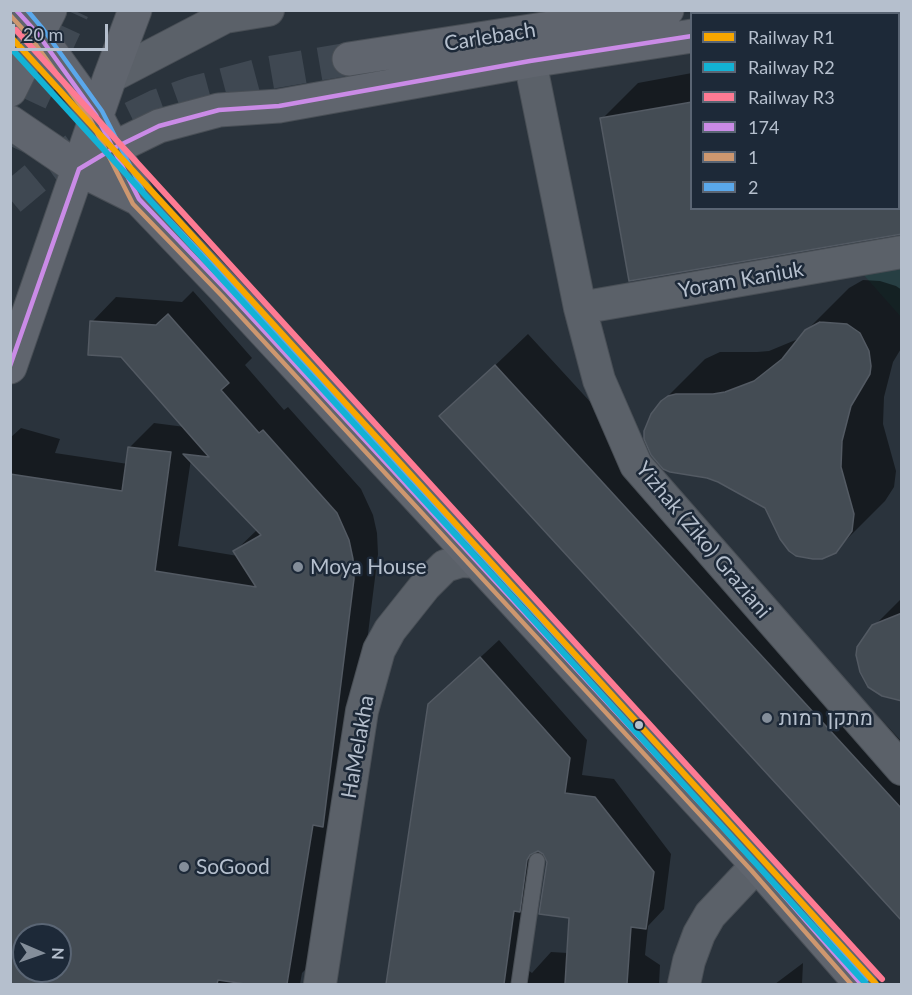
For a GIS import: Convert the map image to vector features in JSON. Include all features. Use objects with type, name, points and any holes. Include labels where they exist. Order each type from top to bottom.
[{"type":"street","points":[[10,367],[96,115],[135,10]]},
{"type":"street","points":[[110,77],[225,17],[268,10]]},
{"type":"street","name":"Carlebach","points":[[349,59],[666,10]]},
{"type":"street","points":[[10,90],[34,18]]},
{"type":"street","points":[[34,18],[96,115],[139,200],[227,291],[478,562],[757,865],[861,984]]},
{"type":"street","name":"Carlebach","points":[[79,169],[114,148],[159,126],[219,110],[279,106],[530,61],[690,36]]},
{"type":"street","name":"Yizhak (Ziko) Graziani","points":[[530,61],[580,308],[599,380],[636,465],[902,769]]},
{"type":"street","points":[[10,122],[79,169],[139,200]]},
{"type":"street","name":"Yoram Kaniuk","points":[[580,308],[902,252]]},
{"type":"street","name":"HaMelakha","points":[[320,984],[362,711],[379,650],[390,630],[425,586],[445,566],[461,561],[478,562]]},
{"type":"street","points":[[684,984],[689,961],[699,934],[710,915],[757,865]]},
{"type":"lane","points":[[519,984],[537,861]]},
{"type":"green space","points":[[901,245],[901,317],[862,273]]},
{"type":"building","points":[[690,102],[690,210],[900,210],[902,208],[902,234],[629,281],[600,118]]},
{"type":"building","points":[[168,314],[229,383],[221,390],[259,433],[263,430],[337,513],[349,540],[354,579],[323,827],[313,825],[287,984],[245,984],[218,980],[217,984],[10,984],[10,474],[122,491],[128,447],[171,452],[155,571],[256,587],[233,551],[261,535],[183,454],[209,457],[121,357],[88,355],[90,321],[156,325]]},
{"type":"building","points":[[820,322],[847,324],[860,333],[869,351],[871,366],[870,374],[851,406],[842,441],[841,467],[854,514],[852,531],[836,553],[822,559],[813,559],[796,556],[789,551],[780,539],[765,508],[718,482],[663,469],[651,455],[644,439],[644,431],[651,414],[668,396],[725,392],[754,381],[782,359],[805,330]]},
{"type":"building","name":"מתקן רמות","points":[[495,365],[902,809],[902,921],[439,416]]},
{"type":"building","points":[[902,613],[902,701],[882,696],[868,687],[860,672],[856,655],[857,647],[872,625]]},
{"type":"building","points":[[480,657],[570,758],[565,793],[595,797],[654,872],[646,929],[631,927],[627,984],[565,984],[569,918],[539,914],[547,862],[543,854],[538,851],[530,855],[527,860],[520,912],[514,911],[504,984],[386,984],[428,704]]},
{"type":"tunnel","points":[[10,146],[73,10]]},
{"type":"tunnel","points":[[10,199],[75,149],[156,106],[192,93],[267,73],[349,59]]},
{"type":"rail line","name":"R3","points":[[16,30],[882,979]]},
{"type":"rail line","name":"R1","points":[[10,36],[876,984]]},
{"type":"rail line","name":"R2","points":[[10,47],[866,984]]},
{"type":"transit line","name":"174","points":[[16,10],[37,33],[96,115],[139,199],[227,291],[757,865],[861,984]]},
{"type":"transit line","name":"2","points":[[27,10],[102,111],[145,195],[233,286],[763,860],[867,979]]},
{"type":"transit line","name":"1","points":[[10,15],[31,38],[90,119],[133,204],[222,296],[751,870],[851,984]]},
{"type":"transit line","name":"174","points":[[10,366],[79,169],[114,148],[159,126],[219,110],[279,106],[530,61],[690,36]]},
{"type":"place","name":"Moya House","points":[[298,567]]},
{"type":"place","name":"מתקן רמות","points":[[767,718]]},
{"type":"place","name":"SoGood","points":[[184,867]]}]
